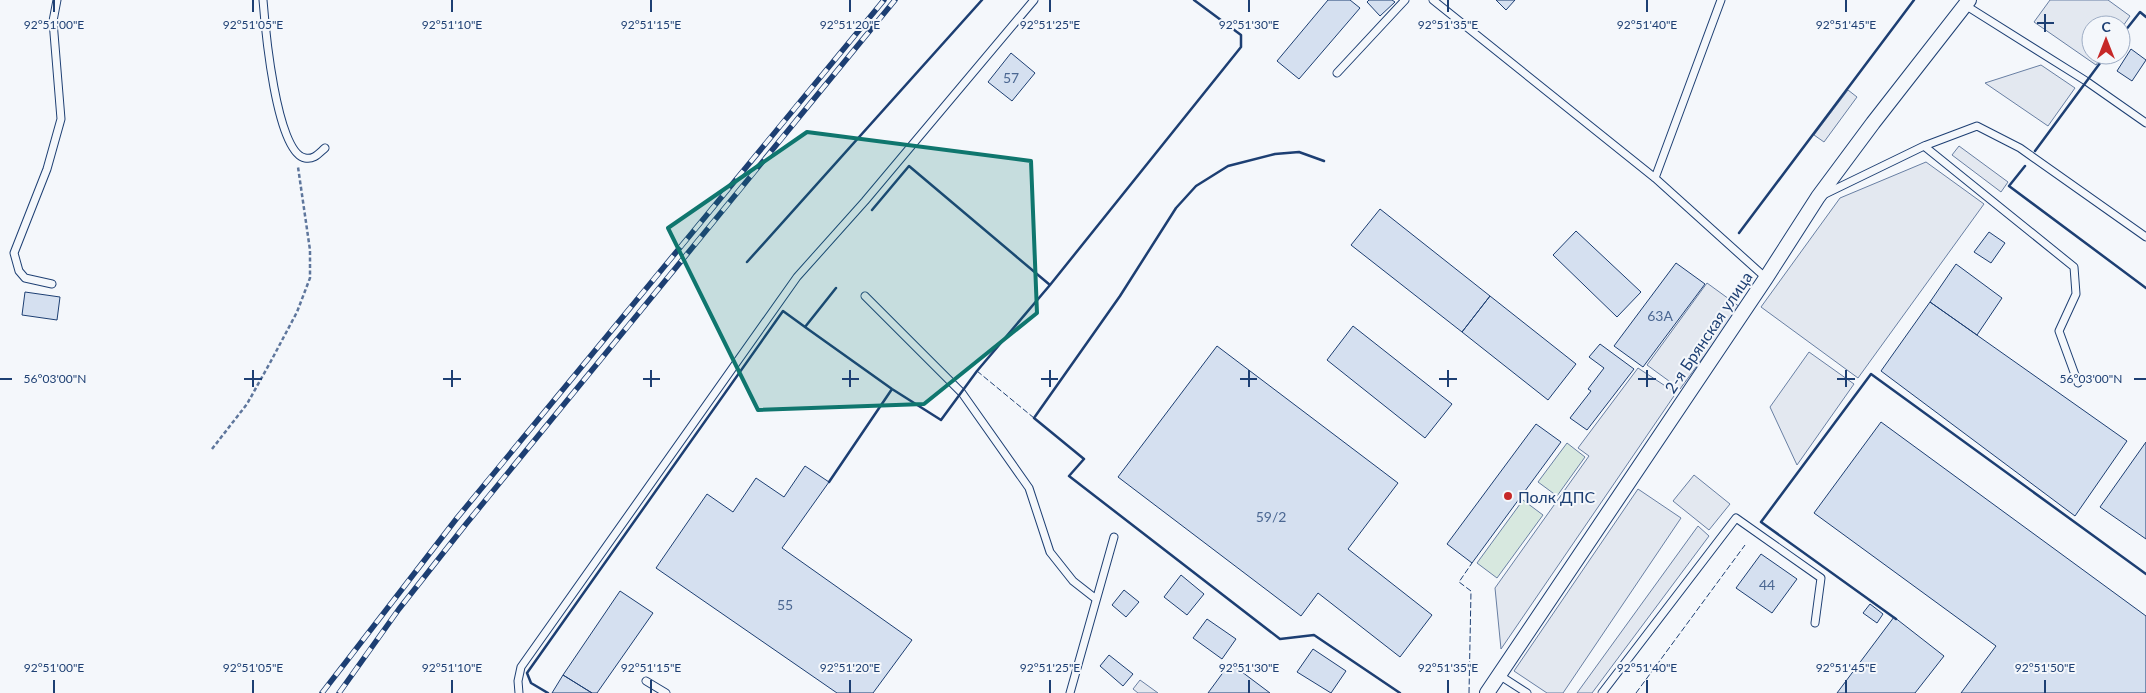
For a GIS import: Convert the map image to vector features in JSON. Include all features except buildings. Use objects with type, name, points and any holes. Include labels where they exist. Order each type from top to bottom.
[{"type":"street","name":"2-я Брянская улица","points":[[1487,693],[1766,278],[1818,197],[1967,2]]},
{"type":"lane","points":[[52,284],[25,278],[19,271],[14,253],[46,169],[61,119],[53,20],[57,0]]},
{"type":"lane","points":[[263,0],[267,52],[276,99],[285,132],[296,154],[305,158],[315,157],[324,148]]},
{"type":"lane","points":[[519,693],[518,681],[521,667],[797,277],[864,201],[1034,0]]},
{"type":"lane","points":[[1337,73],[1405,0]]},
{"type":"lane","points":[[1433,0],[1655,178],[1766,278]]},
{"type":"lane","points":[[1655,178],[1720,0]]},
{"type":"lane","points":[[1967,2],[2146,123]]},
{"type":"lane","points":[[1818,197],[1924,146],[1977,126],[2020,148],[2146,237]]},
{"type":"lane","points":[[1924,146],[2074,267],[2076,294],[2058,331],[2078,383]]},
{"type":"lane","points":[[865,296],[962,393],[1029,488],[1050,552],[1073,581],[1096,599]]},
{"type":"lane","points":[[1602,693],[1736,518],[1821,578],[1815,623]]},
{"type":"lane","points":[[1070,693],[1114,536]]},
{"type":"lane","points":[[1499,675],[1527,693]]},
{"type":"lane","points":[[646,681],[666,693]]},
{"type":"path","points":[[212,449],[247,404],[297,312],[310,278],[308,230],[296,154]]},
{"type":"highlighted area","points":[[807,132],[1031,161],[1037,313],[924,404],[758,410],[668,228]]},
{"type":"shaded area","points":[[2050,0],[2108,0],[2129,15],[2081,15],[2081,55],[2034,22]]},
{"type":"shaded area","points":[[2041,65],[2075,88],[2048,126],[1985,83]]},
{"type":"shaded area","points":[[1848,90],[1857,97],[1824,142],[1814,135]]},
{"type":"shaded area","points":[[1959,146],[2008,182],[2001,192],[1952,155]]},
{"type":"shaded area","points":[[1926,162],[1984,204],[1858,378],[1761,307],[1840,198]]},
{"type":"shaded area","points":[[1707,283],[1740,307],[1680,389],[1647,365]]},
{"type":"shaded area","points":[[1809,352],[1854,384],[1797,465],[1770,407]]},
{"type":"shaded area","points":[[1638,368],[1676,393],[1501,649],[1495,588],[1589,456],[1578,448]]},
{"type":"shaded area","points":[[1567,443],[1585,457],[1557,496],[1538,482]]},
{"type":"shaded area","points":[[1694,475],[1730,504],[1709,530],[1673,501]]},
{"type":"shaded area","points":[[1638,489],[1681,518],[1563,693],[1547,693],[1514,671]]},
{"type":"shaded area","points":[[1523,500],[1543,515],[1497,578],[1477,563]]},
{"type":"shaded area","points":[[1698,526],[1709,536],[1592,693],[1577,693]]},
{"type":"shaded area","points":[[1140,680],[1158,693],[1138,693],[1133,689]]},
{"type":"railway","points":[[322,693],[457,518],[884,0]]},
{"type":"railway","points":[[339,693],[399,609],[466,524],[895,0]]},
{"type":"fence","points":[[977,371],[1034,418]]},
{"type":"fence","points":[[1636,693],[1745,545]]},
{"type":"fence","points":[[1469,693],[1471,591],[1459,582],[1472,563]]},
{"type":"wall","points":[[747,262],[982,0]]},
{"type":"wall","points":[[1050,285],[1241,47],[1241,35],[1194,0]]},
{"type":"wall","points":[[1739,233],[1914,0]]},
{"type":"wall","points":[[2131,23],[2140,12],[2146,17]]},
{"type":"wall","points":[[2035,151],[2099,65]]},
{"type":"wall","points":[[1324,161],[1299,152],[1275,154],[1228,166],[1196,186],[1176,208],[1120,296],[1034,418],[1084,459],[1069,476],[1280,639],[1314,635],[1400,693]]},
{"type":"wall","points":[[836,288],[805,327],[892,389],[941,420],[977,371],[1050,285],[909,166],[872,210]]},
{"type":"wall","points":[[2025,166],[2009,186],[2146,288]]},
{"type":"wall","points":[[548,693],[531,683],[527,673],[783,311],[805,327]]},
{"type":"wall","points":[[1896,619],[1761,522],[1871,374],[2146,574]]},
{"type":"wall","points":[[829,482],[892,389]]},
{"type":"place","name":"Полк ДПС","points":[[1508,496]]}]
